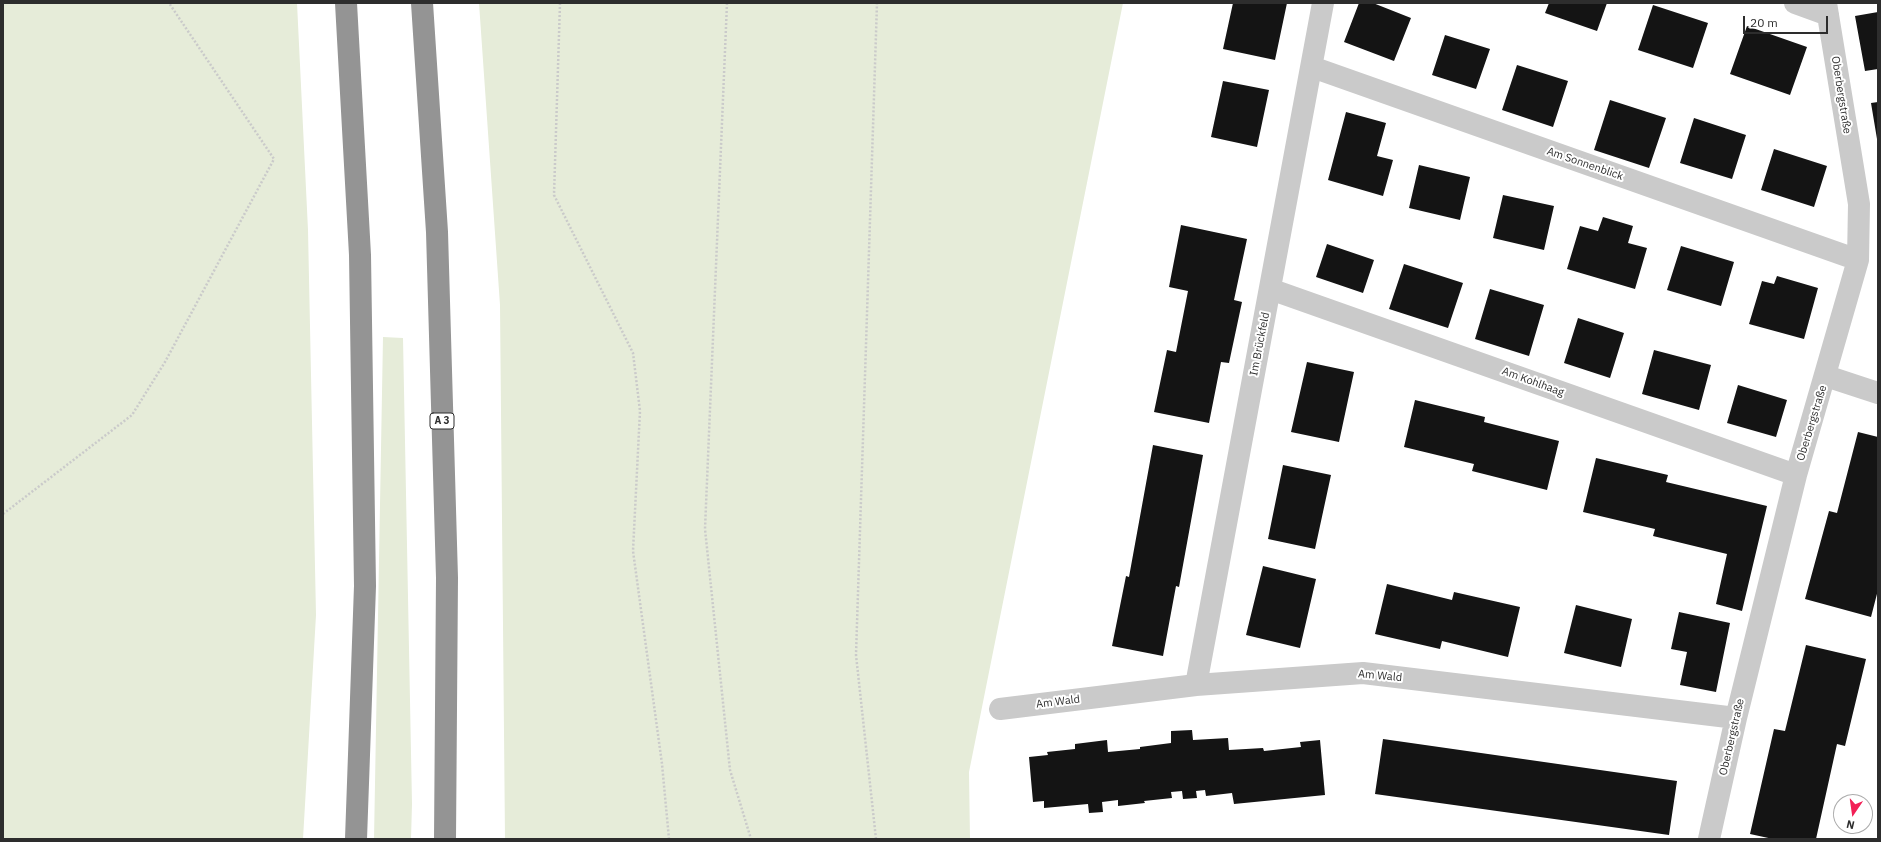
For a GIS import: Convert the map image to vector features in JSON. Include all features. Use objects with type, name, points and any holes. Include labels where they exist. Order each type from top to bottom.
[{"type":"highway","points":[[346,3],[360,255],[365,586],[356,839]]},
{"type":"highway","name":"A 3","points":[[422,3],[437,232],[447,578],[445,839]]},
{"type":"street","name":"Im Brückfeld","points":[[1196,685],[1323,3]]},
{"type":"street","points":[[1795,3],[1827,9]]},
{"type":"street","name":"Oberbergstraße","points":[[1709,839],[1736,718],[1796,475],[1826,376],[1858,260],[1859,204],[1827,9]]},
{"type":"street","name":"Am Sonnenblick","points":[[1312,67],[1858,260]]},
{"type":"street","name":"Am Kohlhaag","points":[[1270,289],[1796,475]]},
{"type":"street","points":[[1826,376],[1878,393]]},
{"type":"street","name":"Am Wald","points":[[1000,709],[1196,685],[1363,673],[1736,718]]},
{"type":"path","points":[[3,514],[132,415],[165,362],[274,159],[169,3]]},
{"type":"path","points":[[560,3],[554,195],[633,353],[640,411],[633,551],[662,764],[669,839]]},
{"type":"path","points":[[727,3],[705,529],[730,770],[751,839]]},
{"type":"path","points":[[876,839],[856,655],[877,3]]},
{"type":"green space","points":[[3,3],[297,3],[308,230],[316,615],[303,839],[3,839]]},
{"type":"green space","points":[[479,3],[1123,3],[969,772],[970,839],[505,839],[500,305]]},
{"type":"green space","points":[[383,337],[403,338],[412,804],[411,839],[374,839]]},
{"type":"building","points":[[1233,3],[1287,3],[1275,60],[1223,49]]},
{"type":"building","points":[[1359,3],[1373,3],[1411,18],[1394,61],[1344,42]]},
{"type":"building","points":[[1549,3],[1607,3],[1597,31],[1545,13]]},
{"type":"building","points":[[1653,5],[1708,23],[1693,68],[1638,50]]},
{"type":"building","points":[[1878,12],[1878,69],[1865,71],[1855,16]]},
{"type":"building","points":[[1747,26],[1807,47],[1790,95],[1730,74]]},
{"type":"building","points":[[1445,35],[1490,49],[1476,89],[1432,75]]},
{"type":"building","points":[[1517,65],[1568,81],[1553,127],[1502,110]]},
{"type":"building","points":[[1223,81],[1269,90],[1257,147],[1211,137]]},
{"type":"building","points":[[1610,100],[1666,118],[1649,168],[1594,150]]},
{"type":"building","points":[[1878,102],[1878,139],[1877,139],[1871,103]]},
{"type":"building","points":[[1346,112],[1386,123],[1377,156],[1393,160],[1383,196],[1328,180]]},
{"type":"building","points":[[1694,118],[1746,135],[1732,179],[1680,163]]},
{"type":"building","points":[[1774,149],[1827,166],[1814,207],[1761,190]]},
{"type":"building","points":[[1419,165],[1470,177],[1460,220],[1409,208]]},
{"type":"building","points":[[1503,195],[1554,206],[1544,250],[1493,238]]},
{"type":"building","points":[[1603,217],[1633,226],[1628,243],[1647,248],[1635,289],[1567,269],[1580,226],[1598,231]]},
{"type":"building","points":[[1181,225],[1247,239],[1234,300],[1242,302],[1229,363],[1221,362],[1209,423],[1154,412],[1167,350],[1176,352],[1188,291],[1169,287]]},
{"type":"building","points":[[1327,244],[1374,260],[1363,293],[1316,277]]},
{"type":"building","points":[[1681,246],[1734,262],[1721,306],[1667,290]]},
{"type":"building","points":[[1404,264],[1463,283],[1448,328],[1389,309]]},
{"type":"building","points":[[1777,276],[1818,288],[1804,339],[1749,324],[1762,281],[1774,284]]},
{"type":"building","points":[[1490,289],[1544,305],[1529,356],[1475,339]]},
{"type":"building","points":[[1578,318],[1624,333],[1610,378],[1564,363]]},
{"type":"building","points":[[1654,350],[1711,365],[1699,410],[1642,394]]},
{"type":"building","points":[[1307,362],[1354,372],[1339,442],[1291,432]]},
{"type":"building","points":[[1738,385],[1787,400],[1776,437],[1727,423]]},
{"type":"building","points":[[1415,400],[1485,417],[1484,422],[1559,441],[1547,490],[1472,471],[1474,464],[1404,447]]},
{"type":"building","points":[[1858,432],[1878,437],[1878,590],[1871,617],[1805,599],[1829,511],[1837,513]]},
{"type":"building","points":[[1153,445],[1203,455],[1179,587],[1176,586],[1163,656],[1112,646],[1126,576],[1129,577]]},
{"type":"building","points":[[1596,458],[1668,475],[1666,482],[1767,506],[1742,611],[1716,604],[1727,554],[1653,536],[1655,529],[1583,512]]},
{"type":"building","points":[[1283,465],[1331,475],[1315,549],[1268,539]]},
{"type":"building","points":[[1263,566],[1316,579],[1300,648],[1246,635]]},
{"type":"building","points":[[1387,584],[1452,600],[1454,592],[1520,607],[1508,657],[1442,641],[1440,649],[1375,634]]},
{"type":"building","points":[[1576,605],[1632,619],[1621,667],[1564,653]]},
{"type":"building","points":[[1679,612],[1730,623],[1716,692],[1680,685],[1687,652],[1671,649]]},
{"type":"building","points":[[1806,645],[1866,659],[1845,746],[1837,744],[1816,839],[1773,839],[1750,834],[1774,729],[1785,731]]},
{"type":"building","points":[[1192,730],[1193,740],[1228,738],[1229,750],[1263,748],[1264,751],[1301,747],[1300,742],[1320,740],[1325,795],[1234,804],[1232,793],[1206,796],[1205,790],[1196,791],[1197,798],[1183,799],[1182,791],[1171,792],[1172,798],[1144,801],[1145,803],[1118,806],[1118,800],[1102,802],[1103,812],[1089,813],[1088,804],[1044,808],[1044,801],[1033,802],[1029,757],[1048,755],[1047,752],[1075,749],[1075,744],[1107,740],[1108,752],[1140,749],[1140,747],[1171,743],[1171,731]]},
{"type":"building","points":[[1383,739],[1677,781],[1669,835],[1375,794]]}]
